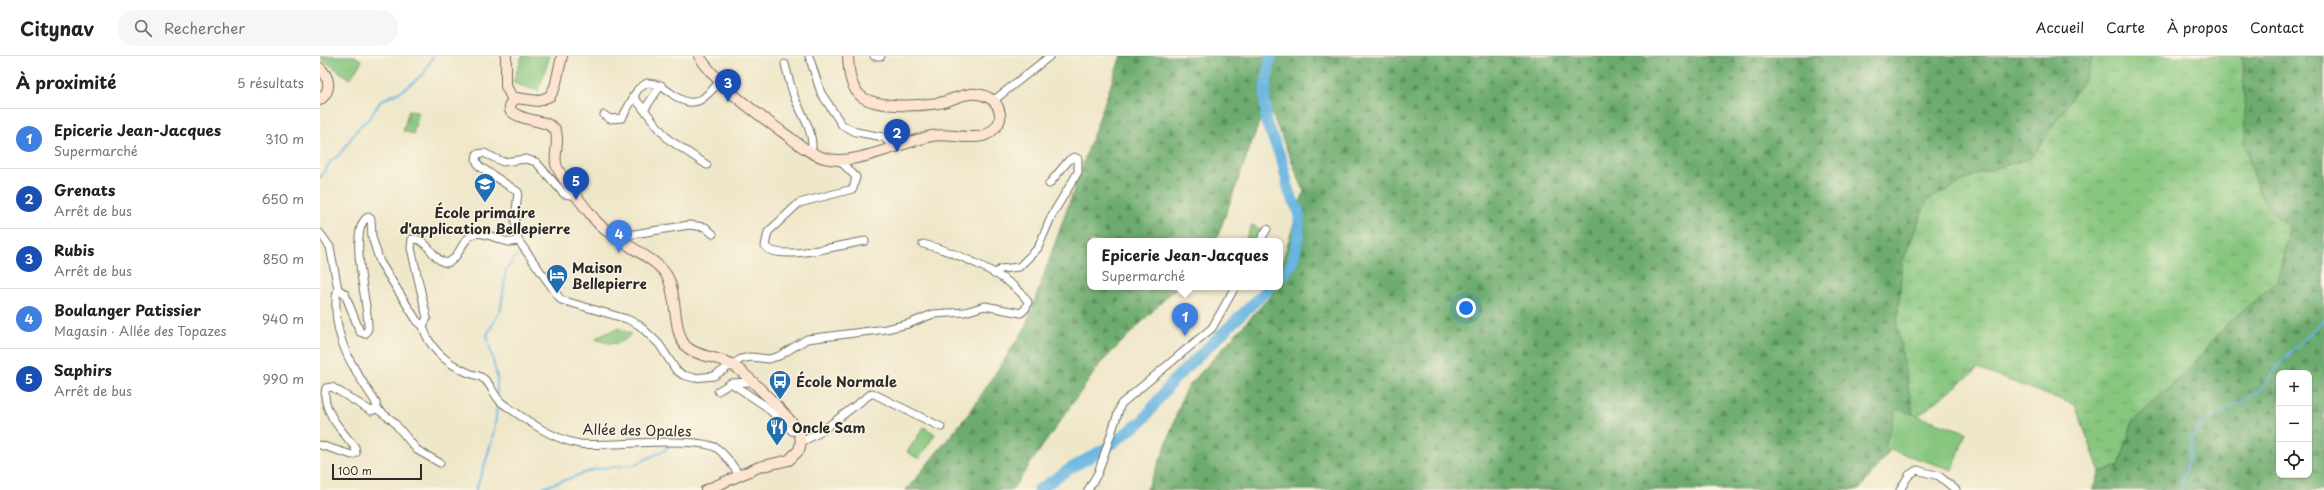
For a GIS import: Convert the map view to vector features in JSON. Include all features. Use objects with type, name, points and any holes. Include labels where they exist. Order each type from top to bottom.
[{"type":"main road","points":[[506,56],[506,86],[512,100],[509,107],[512,111],[551,125],[555,129],[557,137],[556,166],[596,222],[615,238],[658,266],[667,275],[671,284],[681,338],[688,349],[732,365],[751,382],[799,432],[801,442],[799,450],[789,460],[739,475],[706,490]]},
{"type":"main road","points":[[512,100],[520,98],[538,101],[548,99],[555,87],[562,56]]},
{"type":"main road","points":[[699,56],[719,82],[733,95],[808,151],[824,158],[838,159],[868,155],[934,136],[984,136],[991,132],[998,124],[1001,115],[993,101],[985,96],[974,93],[963,94],[942,102],[926,104],[870,102],[864,99],[855,89],[848,56]]},
{"type":"main road","points":[[320,68],[327,77],[329,85],[327,91],[320,100]]},
{"type":"street","points":[[809,56],[821,93],[842,125],[856,132],[883,137],[894,147]]},
{"type":"street","points":[[874,56],[881,56]]},
{"type":"street","points":[[993,101],[1050,56]]},
{"type":"street","points":[[785,64],[796,100],[811,136],[812,149],[808,151]]},
{"type":"street","points":[[604,115],[610,119],[622,118],[638,89],[647,83],[661,85],[678,98],[692,102],[703,98],[719,82]]},
{"type":"street","points":[[644,110],[661,85]]},
{"type":"street","points":[[633,96],[668,139],[707,165]]},
{"type":"street","points":[[577,196],[564,194],[541,166],[531,159],[503,162],[484,153],[477,154],[476,160],[479,166],[518,192],[515,221],[518,240],[561,300],[627,319],[639,325],[653,337],[676,370],[683,375],[694,378],[709,377],[751,357],[769,359],[779,356],[807,339],[886,329],[908,324],[934,314],[965,312],[985,306],[1021,313],[1026,308],[1028,302],[1024,295],[994,274],[955,253],[923,244]]},
{"type":"street","points":[[994,274],[1001,269],[1019,267],[1038,248],[1052,215],[1078,172],[1078,159],[1074,158],[1069,160],[1049,184]]},
{"type":"street","points":[[838,159],[856,177],[854,189],[799,203],[768,232],[765,246],[776,252],[798,253],[865,241]]},
{"type":"street","points":[[338,289],[345,294],[358,328],[365,334],[369,324],[358,262],[362,225],[368,217],[371,219],[372,237],[380,262],[417,321],[423,326],[427,318],[411,248],[412,239],[423,242],[439,260],[447,263],[453,260],[465,241],[475,234],[485,234],[511,242],[518,240]]},
{"type":"street","points":[[615,238],[690,225],[705,227],[713,234]]},
{"type":"street","points":[[1262,238],[1268,229]]},
{"type":"street","points":[[320,233],[330,247],[338,289],[336,297],[337,328],[349,360],[376,403],[377,409],[393,421],[417,450],[440,463]]},
{"type":"street","points":[[1088,490],[1098,473],[1121,404],[1212,328],[1233,290]]},
{"type":"street","name":"Allée des Opales","points":[[423,326],[430,345],[441,356],[451,364],[484,379],[494,396],[502,403],[563,439],[581,444],[661,442],[708,445],[718,448],[739,475]]},
{"type":"street","points":[[718,391],[731,383],[751,382]]},
{"type":"street","points":[[731,383],[764,404],[792,431],[799,432]]},
{"type":"street","points":[[320,445],[352,455],[356,453],[355,446],[327,412],[324,394],[326,388],[332,387],[371,410],[377,409]]},
{"type":"street","points":[[801,442],[819,433],[872,393],[941,427]]},
{"type":"street","points":[[1900,490],[1909,475],[1917,470],[1939,476],[1956,490]]},
{"type":"green space","points":[[321,56],[355,56],[362,61],[350,79],[320,58]]},
{"type":"green space","points":[[522,56],[550,56],[538,91],[513,83]]},
{"type":"green space","points":[[1121,56],[2093,56],[2087,75],[2031,158],[1981,172],[1927,200],[1902,263],[1897,326],[1914,419],[1859,490],[1146,490],[1164,451],[1185,390],[1272,294],[1273,290],[1283,290],[1283,258],[1304,191],[1272,114],[1260,120],[1217,238],[1087,238],[1087,290],[1174,290],[1100,364],[1012,490],[906,490],[970,412],[1025,328]]},
{"type":"green space","points":[[2093,56],[2241,56],[2244,73],[2247,142],[2253,177],[2265,204],[2289,229],[2278,281],[2230,321],[2182,376],[2133,421],[2119,467],[2100,472],[2075,405],[1978,369],[1914,419],[1897,326],[1902,263],[1927,200],[1981,172],[2031,158],[2087,75]]},
{"type":"green space","points":[[2241,56],[2324,56],[2324,490],[2092,490],[2100,472],[2119,466],[2133,421],[2182,376],[2230,321],[2278,281],[2289,230],[2260,195],[2245,145],[2244,70]]},
{"type":"green space","points":[[409,110],[419,113],[413,134],[403,131]]},
{"type":"green space","points":[[1252,225],[1264,231],[1260,238],[1246,238]]},
{"type":"green space","points":[[618,328],[631,334],[619,343],[607,343],[597,340],[596,338]]},
{"type":"green space","points":[[1897,409],[1966,432],[1953,470],[1884,448]]},
{"type":"green space","points":[[924,427],[935,434],[919,459],[907,452]]},
{"type":"waterway","points":[[320,178],[331,161],[340,154],[360,126],[369,119],[381,101],[405,89],[415,81],[425,72],[433,56]]},
{"type":"waterway","points":[[1271,56],[1265,91],[1266,122],[1282,160],[1289,192],[1299,212],[1299,233],[1292,264],[1283,274]]},
{"type":"waterway","points":[[497,394],[497,377],[487,335],[501,309],[506,270],[522,248]]},
{"type":"waterway","points":[[1038,490],[1071,468],[1106,448],[1143,420],[1172,382],[1267,290]]},
{"type":"waterway","points":[[2181,490],[2193,437],[2202,424],[2260,391],[2280,363],[2324,320]]},
{"type":"waterway","points":[[476,490],[493,437],[497,403]]},
{"type":"waterway","points":[[536,490],[596,469],[634,465],[665,450],[670,444]]},
{"type":"place","name":"Rubis","points":[[728,102]]},
{"type":"place","name":"Grenats","points":[[897,152]]},
{"type":"place","name":"Saphirs","points":[[576,200]]},
{"type":"place","name":"École primaire d'application Bellepierre","points":[[485,204]]},
{"type":"place","name":"Boulanger Patissier","points":[[619,253]]},
{"type":"place","name":"Maison Bellepierre","points":[[557,294]]},
{"type":"place","name":"Epicerie Jean-Jacques","points":[[1185,336]]},
{"type":"place","name":"École Normale","points":[[780,400]]},
{"type":"place","name":"Oncle Sam","points":[[777,446]]}]
